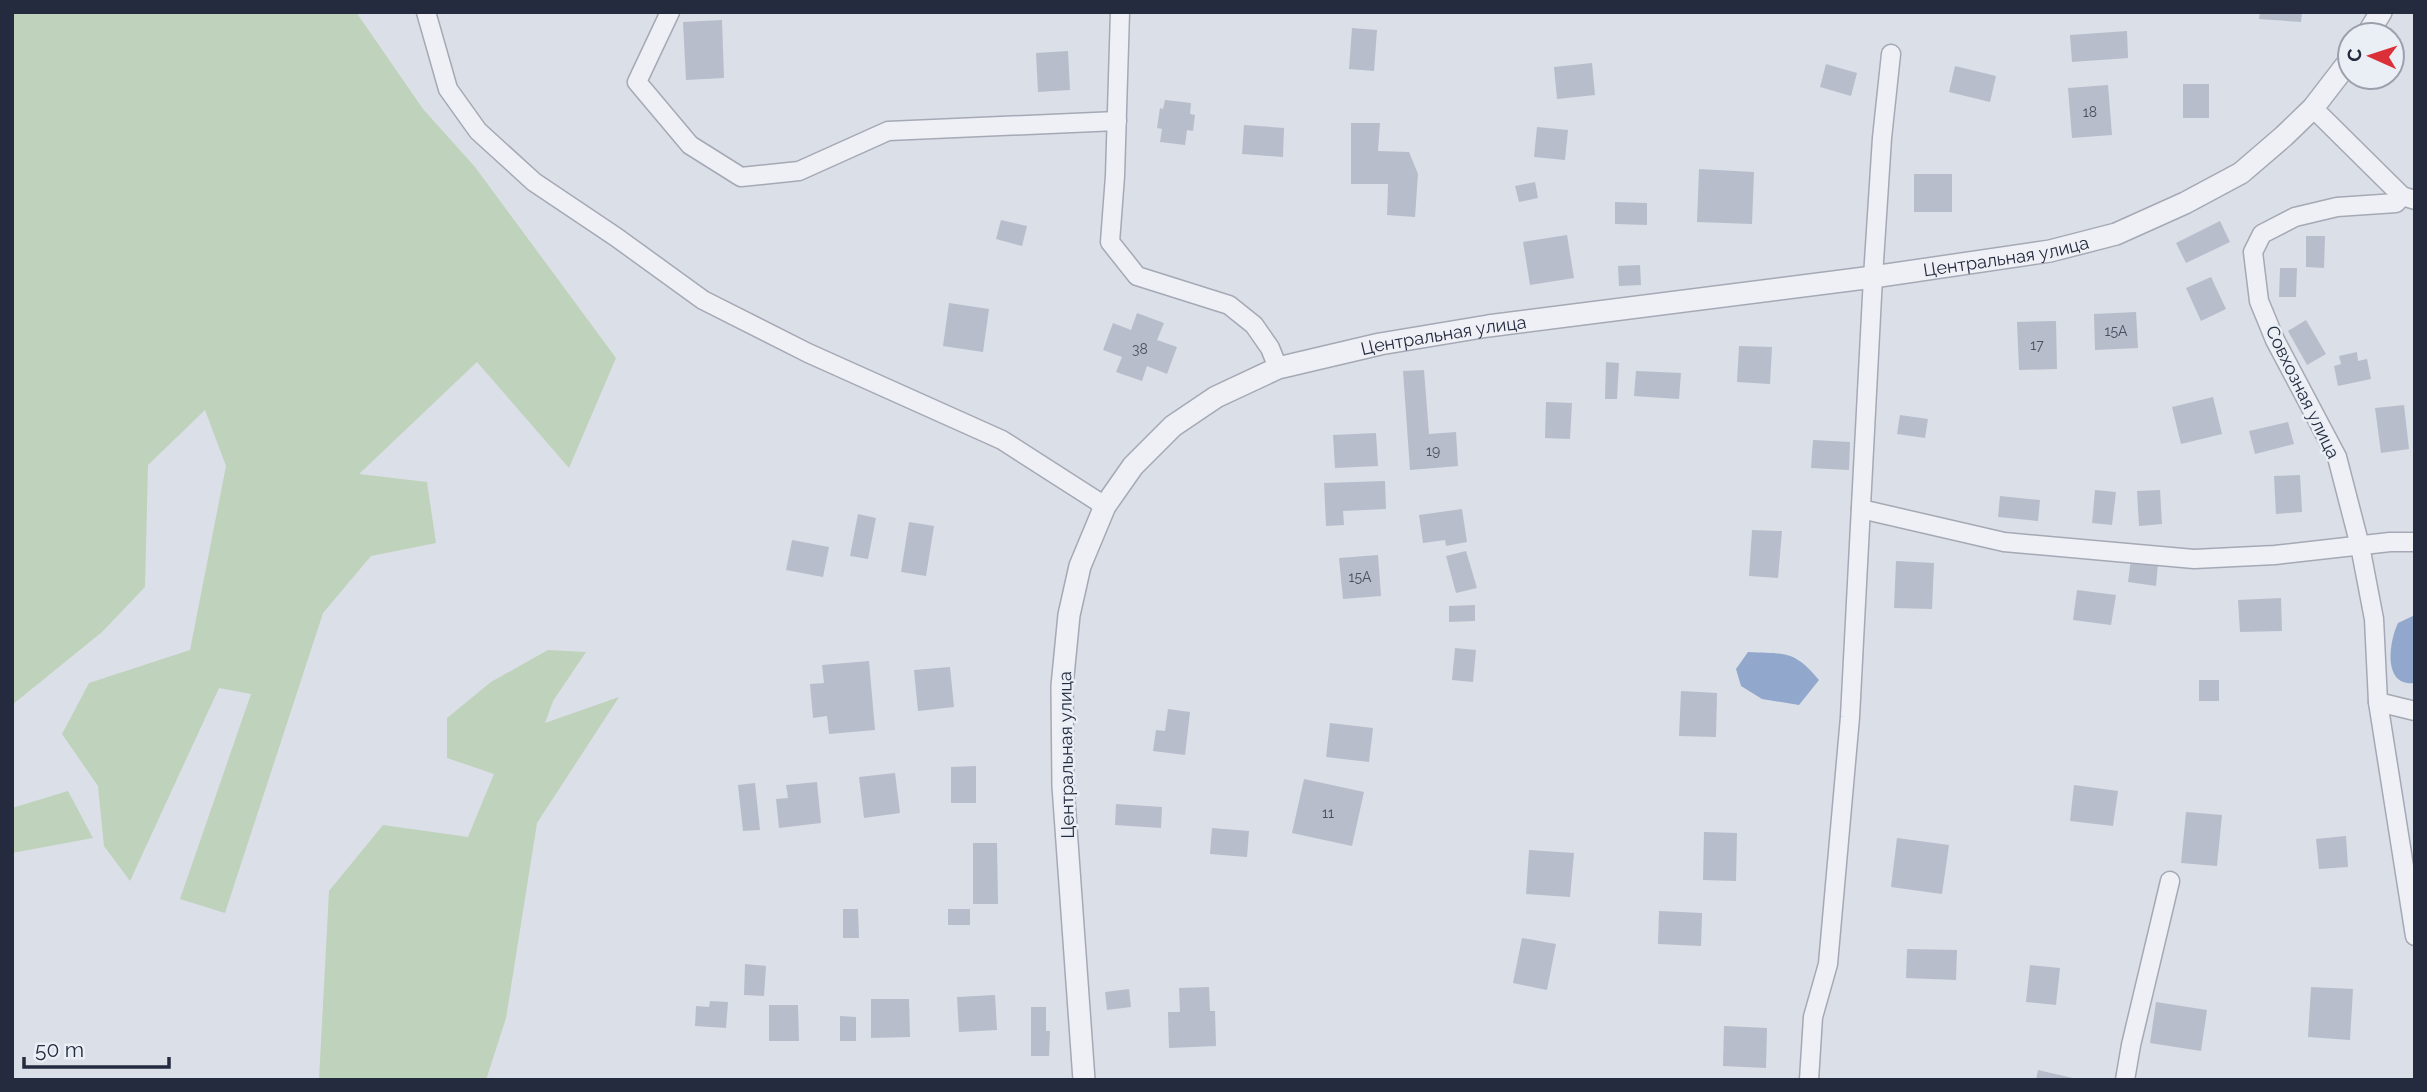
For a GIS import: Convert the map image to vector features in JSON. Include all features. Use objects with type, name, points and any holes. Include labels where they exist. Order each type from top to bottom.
[{"type":"street","points":[[426,12],[448,89],[478,131],[534,182],[616,236],[703,300],[808,353],[1002,440],[1105,506]]},
{"type":"street","points":[[670,12],[637,82],[690,145],[741,177],[799,171],[888,131],[1117,121]]},
{"type":"street","points":[[1120,12],[1110,242],[1137,276],[1228,306],[1254,325],[1270,348],[1278,368]]},
{"type":"street","points":[[1809,1080],[1813,1017],[1828,964],[1850,717],[1873,277],[1882,138],[1891,54]]},
{"type":"street","name":"Центральная улица","points":[[1084,1080],[1063,786],[1062,686],[1069,615],[1080,566],[1105,506],[1133,466],[1173,426],[1216,397],[1278,368],[1380,344],[1488,326],[1873,277],[2050,251],[2116,234],[2185,203],[2241,173],[2313,107],[2336,78]]},
{"type":"street","points":[[2313,107],[2408,198]]},
{"type":"street","name":"Совхозная улица","points":[[2408,198],[2396,203],[2337,207],[2295,217],[2262,234],[2253,252],[2259,301],[2275,340],[2337,457],[2360,546],[2374,619],[2378,702],[2415,936]]},
{"type":"street","points":[[1861,509],[2004,542],[2194,559],[2275,555],[2390,542],[2415,542]]},
{"type":"street","points":[[2378,702],[2415,711]]},
{"type":"street","points":[[2126,1080],[2131,1045],[2170,881]]},
{"type":"green space","points":[[12,12],[356,12],[423,109],[475,167],[616,358],[569,468],[477,362],[359,474],[427,482],[436,543],[371,556],[323,613],[225,913],[180,899],[251,694],[219,688],[130,881],[104,846],[98,786],[62,734],[89,683],[190,650],[226,466],[205,410],[148,465],[145,587],[102,632],[12,705]]},
{"type":"green space","points":[[548,650],[586,652],[553,701],[545,723],[619,697],[537,823],[506,1018],[486,1080],[319,1080],[329,891],[383,825],[468,837],[494,774],[447,758],[447,718],[491,682]]},
{"type":"green space","points":[[68,791],[93,838],[12,853],[12,808]]},
{"type":"water","points":[[2415,615],[2415,683],[2397,678],[2391,662],[2391,651],[2398,623]]},
{"type":"water","points":[[1748,652],[1796,658],[1819,680],[1799,705],[1762,699],[1741,686],[1736,669]]},
{"type":"building","points":[[2260,12],[2302,12],[2301,22],[2259,19]]},
{"type":"building","points":[[722,20],[724,78],[686,80],[683,22]]},
{"type":"building","points":[[1352,28],[1377,30],[1374,71],[1349,69]]},
{"type":"building","points":[[2127,31],[2128,58],[2072,62],[2070,35]]},
{"type":"building","points":[[1068,51],[1070,90],[1038,92],[1036,53]]},
{"type":"building","points":[[1592,63],[1595,95],[1557,99],[1554,67]]},
{"type":"building","points":[[1826,64],[1857,73],[1851,96],[1820,87]]},
{"type":"building","points":[[1955,66],[1996,76],[1990,102],[1949,92]]},
{"type":"building","points":[[2183,84],[2209,84],[2209,118],[2183,118]]},
{"type":"building","points":[[2108,85],[2112,135],[2072,138],[2068,88]]},
{"type":"building","points":[[1165,100],[1191,103],[1190,114],[1195,115],[1193,131],[1187,130],[1185,145],[1160,142],[1162,129],[1157,128],[1160,108],[1163,109]]},
{"type":"building","points":[[1351,123],[1380,123],[1378,151],[1409,152],[1418,174],[1415,217],[1387,215],[1388,184],[1351,184]]},
{"type":"building","points":[[1244,125],[1284,128],[1283,157],[1242,154]]},
{"type":"building","points":[[1537,127],[1568,130],[1565,160],[1534,157]]},
{"type":"building","points":[[1699,169],[1754,172],[1752,224],[1697,222]]},
{"type":"building","points":[[1914,174],[1952,174],[1952,212],[1914,212]]},
{"type":"building","points":[[1535,182],[1538,198],[1519,202],[1515,186]]},
{"type":"building","points":[[1615,202],[1647,203],[1647,225],[1615,224]]},
{"type":"building","points":[[1001,220],[1027,226],[1022,246],[996,239]]},
{"type":"building","points":[[2220,221],[2230,242],[2186,263],[2176,243]]},
{"type":"building","points":[[1567,235],[1574,278],[1530,285],[1523,242]]},
{"type":"building","points":[[2306,236],[2325,236],[2324,268],[2306,267]]},
{"type":"building","points":[[1640,265],[1641,285],[1619,286],[1618,266]]},
{"type":"building","points":[[2280,268],[2297,268],[2296,297],[2279,297]]},
{"type":"building","points":[[2211,277],[2226,309],[2201,321],[2186,288]]},
{"type":"building","points":[[949,303],[989,309],[983,352],[943,346]]},
{"type":"building","points":[[2136,312],[2138,348],[2095,350],[2094,314]]},
{"type":"building","points":[[1137,313],[1164,323],[1157,340],[1177,347],[1167,374],[1147,366],[1142,381],[1116,372],[1122,357],[1103,350],[1113,323],[1131,330]]},
{"type":"building","points":[[2306,320],[2326,354],[2307,365],[2288,331]]},
{"type":"building","points":[[2056,321],[2057,369],[2019,370],[2017,322]]},
{"type":"building","points":[[1739,346],[1772,347],[1770,384],[1737,382]]},
{"type":"building","points":[[2357,352],[2358,361],[2367,359],[2371,379],[2338,386],[2334,366],[2341,364],[2339,356]]},
{"type":"building","points":[[1606,362],[1619,363],[1617,399],[1605,399]]},
{"type":"building","points":[[1424,370],[1429,434],[1456,432],[1458,466],[1410,470],[1403,371]]},
{"type":"building","points":[[1636,371],[1681,373],[1679,399],[1634,396]]},
{"type":"building","points":[[2213,397],[2222,434],[2181,444],[2172,407]]},
{"type":"building","points":[[1546,402],[1572,403],[1570,439],[1545,438]]},
{"type":"building","points":[[2404,405],[2409,449],[2381,453],[2375,408]]},
{"type":"building","points":[[1900,415],[1928,419],[1925,438],[1897,434]]},
{"type":"building","points":[[2288,422],[2294,444],[2255,454],[2249,431]]},
{"type":"building","points":[[1376,433],[1378,466],[1335,468],[1333,435]]},
{"type":"building","points":[[1813,440],[1850,442],[1849,470],[1811,468]]},
{"type":"building","points":[[2300,475],[2302,512],[2276,514],[2274,476]]},
{"type":"building","points":[[1385,481],[1386,509],[1343,511],[1344,525],[1326,526],[1324,483]]},
{"type":"building","points":[[2095,490],[2116,492],[2112,525],[2092,523]]},
{"type":"building","points":[[2160,490],[2162,524],[2139,526],[2137,491]]},
{"type":"building","points":[[2000,496],[2040,500],[2038,521],[1998,517]]},
{"type":"building","points":[[1462,509],[1467,542],[1446,546],[1445,540],[1423,543],[1419,515]]},
{"type":"building","points":[[858,514],[876,518],[868,559],[850,556]]},
{"type":"building","points":[[909,522],[934,526],[926,576],[901,572]]},
{"type":"building","points":[[1752,530],[1782,531],[1778,578],[1749,576]]},
{"type":"building","points":[[792,540],[829,547],[823,577],[786,570]]},
{"type":"building","points":[[1466,551],[1477,588],[1456,593],[1446,556]]},
{"type":"building","points":[[1378,555],[1381,596],[1343,599],[1339,558]]},
{"type":"building","points":[[2131,559],[2158,563],[2156,586],[2128,582]]},
{"type":"building","points":[[1896,561],[1934,563],[1932,609],[1894,608]]},
{"type":"building","points":[[2077,590],[2116,595],[2111,625],[2073,620]]},
{"type":"building","points":[[2281,598],[2282,631],[2240,632],[2238,600]]},
{"type":"building","points":[[1475,605],[1475,621],[1449,622],[1449,606]]},
{"type":"building","points":[[1455,648],[1476,650],[1473,682],[1452,680]]},
{"type":"building","points":[[869,661],[875,730],[829,734],[827,716],[813,718],[810,684],[824,683],[822,665]]},
{"type":"building","points":[[950,667],[954,707],[918,711],[914,670]]},
{"type":"building","points":[[2199,680],[2219,680],[2219,701],[2199,701]]},
{"type":"building","points":[[1681,691],[1717,693],[1716,737],[1679,736]]},
{"type":"building","points":[[1168,709],[1190,712],[1185,755],[1153,751],[1156,730],[1165,731]]},
{"type":"building","points":[[1330,723],[1373,728],[1369,762],[1326,757]]},
{"type":"building","points":[[976,766],[976,803],[951,803],[951,767]]},
{"type":"building","points":[[895,773],[900,813],[864,818],[859,777]]},
{"type":"building","points":[[1304,779],[1364,792],[1352,846],[1292,833]]},
{"type":"building","points":[[817,782],[821,823],[779,828],[776,799],[788,798],[786,785]]},
{"type":"building","points":[[755,783],[760,830],[743,831],[738,785]]},
{"type":"building","points":[[2074,785],[2118,791],[2113,826],[2070,821]]},
{"type":"building","points":[[1116,804],[1162,807],[1161,828],[1115,825]]},
{"type":"building","points":[[2186,812],[2222,815],[2217,866],[2181,863]]},
{"type":"building","points":[[1212,828],[1249,831],[1247,857],[1210,854]]},
{"type":"building","points":[[1704,832],[1737,833],[1736,881],[1703,880]]},
{"type":"building","points":[[2346,836],[2348,867],[2319,869],[2316,839]]},
{"type":"building","points":[[1897,838],[1949,845],[1942,894],[1891,887]]},
{"type":"building","points":[[973,843],[997,843],[998,904],[973,904]]},
{"type":"building","points":[[1529,850],[1574,853],[1570,897],[1526,894]]},
{"type":"building","points":[[843,909],[858,909],[859,938],[843,938]]},
{"type":"building","points":[[948,909],[970,909],[970,925],[948,925]]},
{"type":"building","points":[[1659,911],[1702,913],[1701,946],[1658,944]]},
{"type":"building","points":[[1522,938],[1556,944],[1547,990],[1513,983]]},
{"type":"building","points":[[1907,949],[1957,950],[1956,980],[1906,978]]},
{"type":"building","points":[[745,964],[766,966],[764,996],[744,995]]},
{"type":"building","points":[[2030,965],[2060,968],[2056,1005],[2026,1002]]},
{"type":"building","points":[[1209,987],[1210,1011],[1215,1011],[1216,1046],[1169,1048],[1168,1012],[1180,1012],[1179,988]]},
{"type":"building","points":[[2311,987],[2353,989],[2350,1040],[2308,1037]]},
{"type":"building","points":[[1129,989],[1131,1007],[1107,1010],[1105,992]]},
{"type":"building","points":[[995,995],[997,1030],[959,1032],[957,997]]},
{"type":"building","points":[[871,999],[909,999],[910,1037],[871,1038]]},
{"type":"building","points":[[710,1001],[728,1002],[726,1028],[695,1026],[696,1006],[709,1007]]},
{"type":"building","points":[[2156,1002],[2207,1010],[2201,1051],[2150,1043]]},
{"type":"building","points":[[769,1005],[798,1005],[799,1041],[769,1041]]},
{"type":"building","points":[[1031,1007],[1046,1007],[1046,1031],[1050,1031],[1049,1056],[1031,1056]]},
{"type":"building","points":[[840,1016],[856,1017],[856,1041],[840,1041]]},
{"type":"building","points":[[1724,1026],[1767,1028],[1766,1068],[1723,1066]]},
{"type":"building","points":[[2038,1070],[2077,1079],[2077,1080],[2036,1080]]}]
